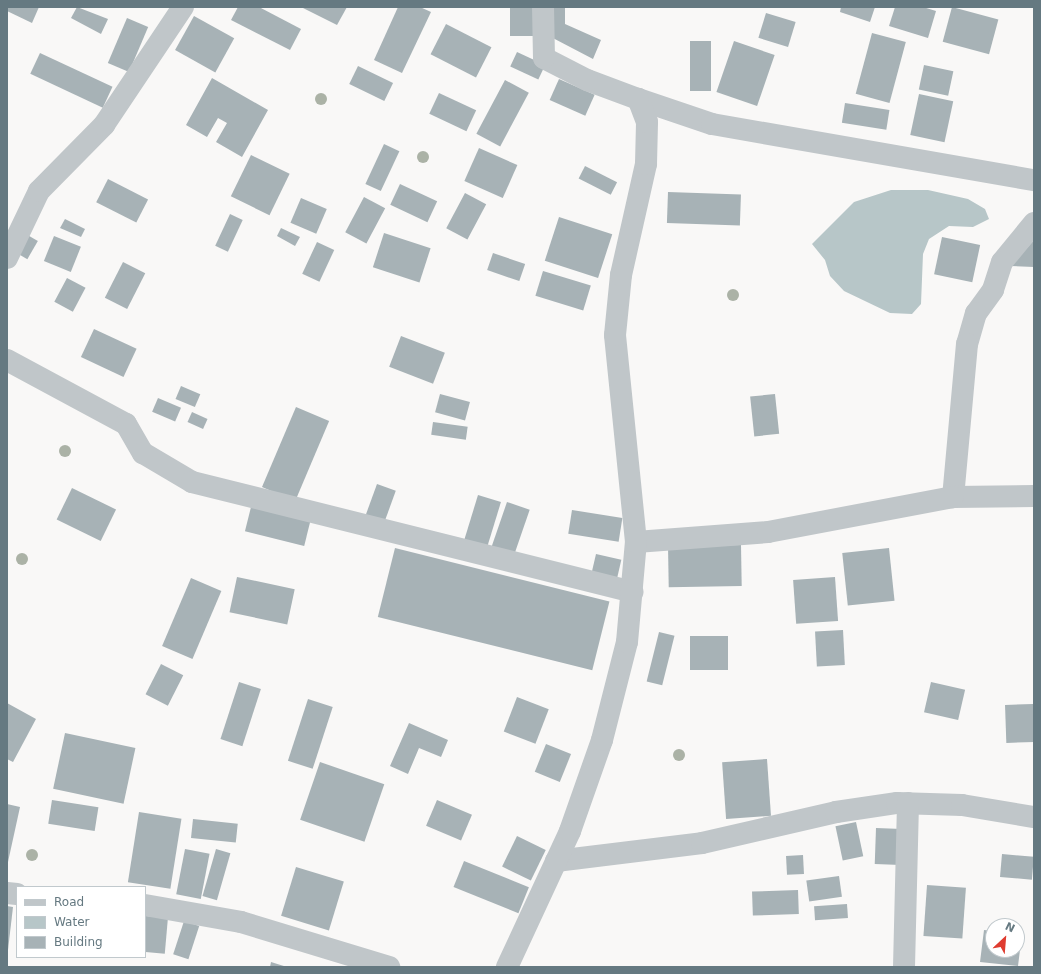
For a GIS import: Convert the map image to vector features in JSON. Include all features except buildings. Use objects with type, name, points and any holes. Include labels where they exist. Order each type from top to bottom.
[{"type":"street","points":[[7,258],[39,191],[104,126],[183,7]]},
{"type":"street","points":[[543,7],[544,58],[587,80],[638,99],[712,124],[1034,180]]},
{"type":"street","points":[[507,967],[556,861],[602,740],[627,642],[636,542],[615,335],[621,274],[647,158],[647,122],[638,99]]},
{"type":"street","points":[[953,497],[967,344],[976,313],[993,290],[1002,262],[1034,223]]},
{"type":"street","points":[[7,360],[126,424],[143,453],[192,482],[632,592]]},
{"type":"street","points":[[636,542],[768,532],[953,497],[1034,496]]},
{"type":"street","points":[[556,861],[702,843],[836,812],[908,804],[962,805],[1034,817]]},
{"type":"street","points":[[904,967],[908,804]]},
{"type":"street","points":[[146,905],[241,922],[389,967]]},
{"type":"water","points":[[891,190],[928,190],[968,199],[985,209],[989,219],[973,227],[949,226],[929,239],[923,254],[921,304],[912,314],[890,313],[844,291],[830,276],[825,260],[812,244],[854,202]]}]
